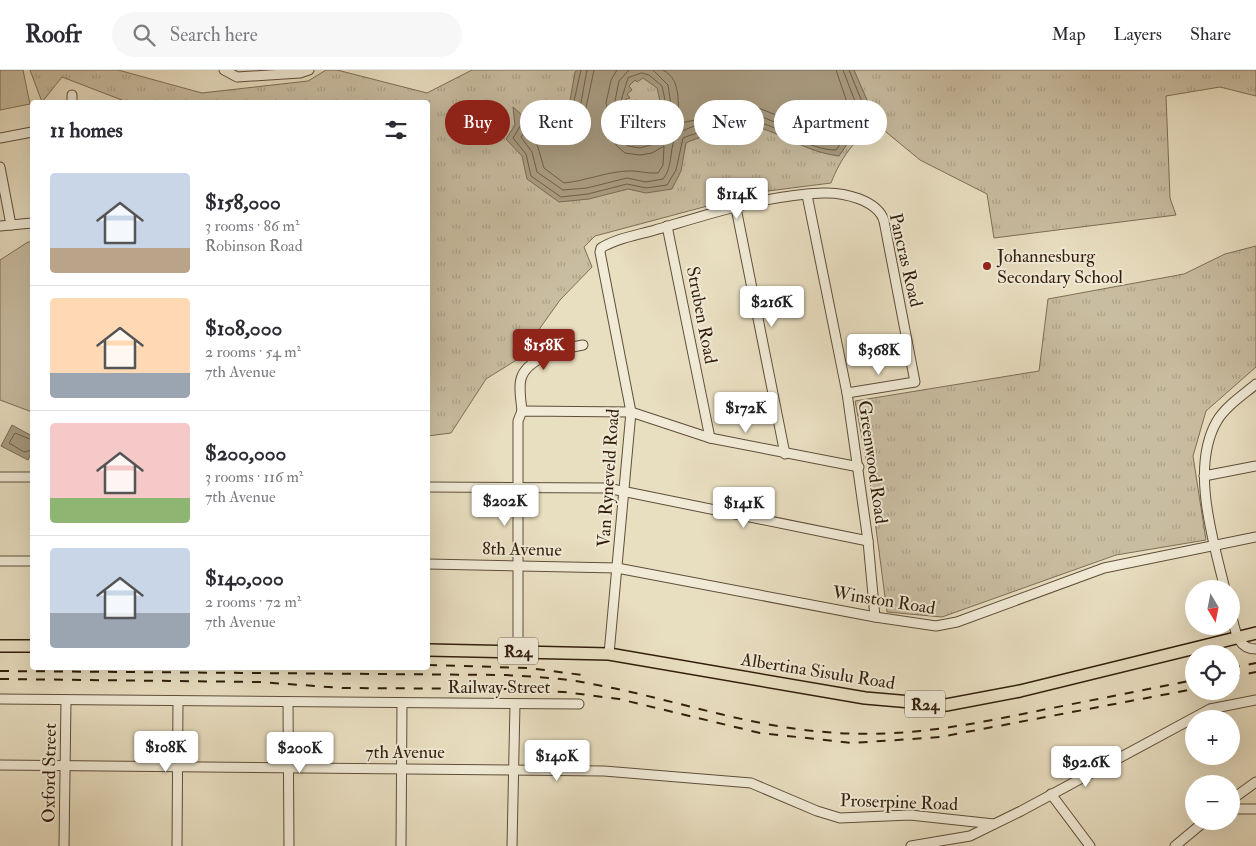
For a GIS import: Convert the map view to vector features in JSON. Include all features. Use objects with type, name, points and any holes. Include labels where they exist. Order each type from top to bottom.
[{"type":"main road","name":"Albertina Sisulu Road","points":[[430,650],[518,650],[609,654],[865,698],[946,705],[1020,691],[1256,633]]},
{"type":"main road","points":[[0,646],[30,646]]},
{"type":"street","points":[[224,70],[237,77],[309,70]]},
{"type":"street","points":[[0,138],[30,132]]},
{"type":"street","points":[[0,167],[11,225]]},
{"type":"street","name":"Pancras Road","points":[[807,195],[830,193],[874,206],[881,213],[884,221],[915,382],[848,393]]},
{"type":"street","points":[[667,226],[736,208],[807,195]]},
{"type":"street","name":"Greenwood Road","points":[[807,195],[848,393],[868,541],[875,617]]},
{"type":"street","points":[[736,208],[785,454]]},
{"type":"street","points":[[0,226],[30,223]]},
{"type":"street","name":"Van Ryneveld Road","points":[[609,654],[631,412],[600,252],[601,248],[667,226]]},
{"type":"street","name":"Struben Road","points":[[667,226],[710,438]]},
{"type":"street","points":[[518,650],[517,487],[518,421],[521,411],[522,377],[529,366],[543,358],[583,345]]},
{"type":"street","points":[[1223,580],[1214,546],[1204,476],[1207,447],[1222,413],[1256,384]]},
{"type":"street","points":[[521,411],[631,412],[710,438],[858,467]]},
{"type":"street","points":[[1204,476],[1256,466]]},
{"type":"street","points":[[0,477],[30,477]]},
{"type":"street","points":[[430,487],[598,488],[868,541]]},
{"type":"street","name":"Winston Road","points":[[617,568],[875,617],[936,626],[948,625],[1104,568],[1256,537]]},
{"type":"street","points":[[0,561],[30,561]]},
{"type":"street","name":"8th Avenue","points":[[430,564],[617,568]]},
{"type":"street","points":[[1238,637],[1243,645],[1256,649]]},
{"type":"street","name":"Railway Street","points":[[0,699],[579,704]]},
{"type":"street","name":"Oxford Street","points":[[64,846],[66,700]]},
{"type":"street","name":"Proserpine Road","points":[[911,846],[970,836],[1210,709],[1256,700]]},
{"type":"street","points":[[177,846],[178,701]]},
{"type":"street","points":[[288,702],[289,846]]},
{"type":"street","points":[[401,846],[402,703]]},
{"type":"street","points":[[512,846],[515,704]]},
{"type":"street","name":"7th Avenue","points":[[0,765],[600,771]]},
{"type":"street","name":"Proserpine Road","points":[[600,771],[751,783],[817,811],[840,818],[918,816],[994,824]]},
{"type":"street","points":[[1240,794],[1256,782]]},
{"type":"street","points":[[1051,794],[1090,846]]},
{"type":"street","points":[[1240,809],[1256,808]]},
{"type":"street","points":[[1175,846],[1194,830]]},
{"type":"green space","points":[[0,70],[23,70],[30,104],[0,110]]},
{"type":"green space","points":[[30,70],[118,70],[202,93],[308,81],[326,70],[337,70],[427,93],[472,70],[1256,70],[1256,96],[1220,87],[1166,96],[1170,198],[1176,215],[994,238],[987,194],[920,160],[887,133],[887,100],[774,100],[774,145],[853,145],[844,157],[831,183],[760,192],[595,236],[584,247],[592,267],[560,300],[518,359],[486,379],[451,433],[430,436],[430,100],[122,100],[62,77],[44,100],[41,100]]},
{"type":"green space","points":[[30,242],[30,411],[0,400],[0,260]]},
{"type":"green space","points":[[1256,246],[1256,367],[1206,411],[1193,456],[1206,540],[1116,555],[942,617],[887,612],[869,475],[855,401],[1039,371],[1048,299],[1184,274],[1225,254]]},
{"type":"water","points":[[578,70],[854,70],[867,100],[774,100],[774,133],[764,129],[764,100],[694,100],[694,139],[686,143],[681,171],[672,189],[646,193],[628,189],[589,199],[559,202],[527,179],[522,156],[510,143],[510,133],[515,125],[513,107],[520,113],[520,145],[591,145],[591,100],[570,100],[575,72]]},
{"type":"water","points":[[801,145],[846,145],[839,156]]},
{"type":"water","points":[[12,425],[30,435],[30,456],[28,460],[1,446]]},
{"type":"railway","points":[[1240,666],[1256,663]]},
{"type":"railway","points":[[430,665],[529,668],[582,675]]},
{"type":"railway","points":[[0,671],[506,675],[539,677],[581,682],[621,690],[766,724],[795,729],[853,734],[907,732],[961,725],[1185,682]]},
{"type":"railway","points":[[1240,675],[1256,672]]},
{"type":"railway","points":[[0,679],[260,682],[342,688],[510,689],[564,692],[619,699],[760,733],[853,743],[940,737],[1185,691]]},
{"type":"place","name":"Johannesburg Secondary School","points":[[987,266]]}]
